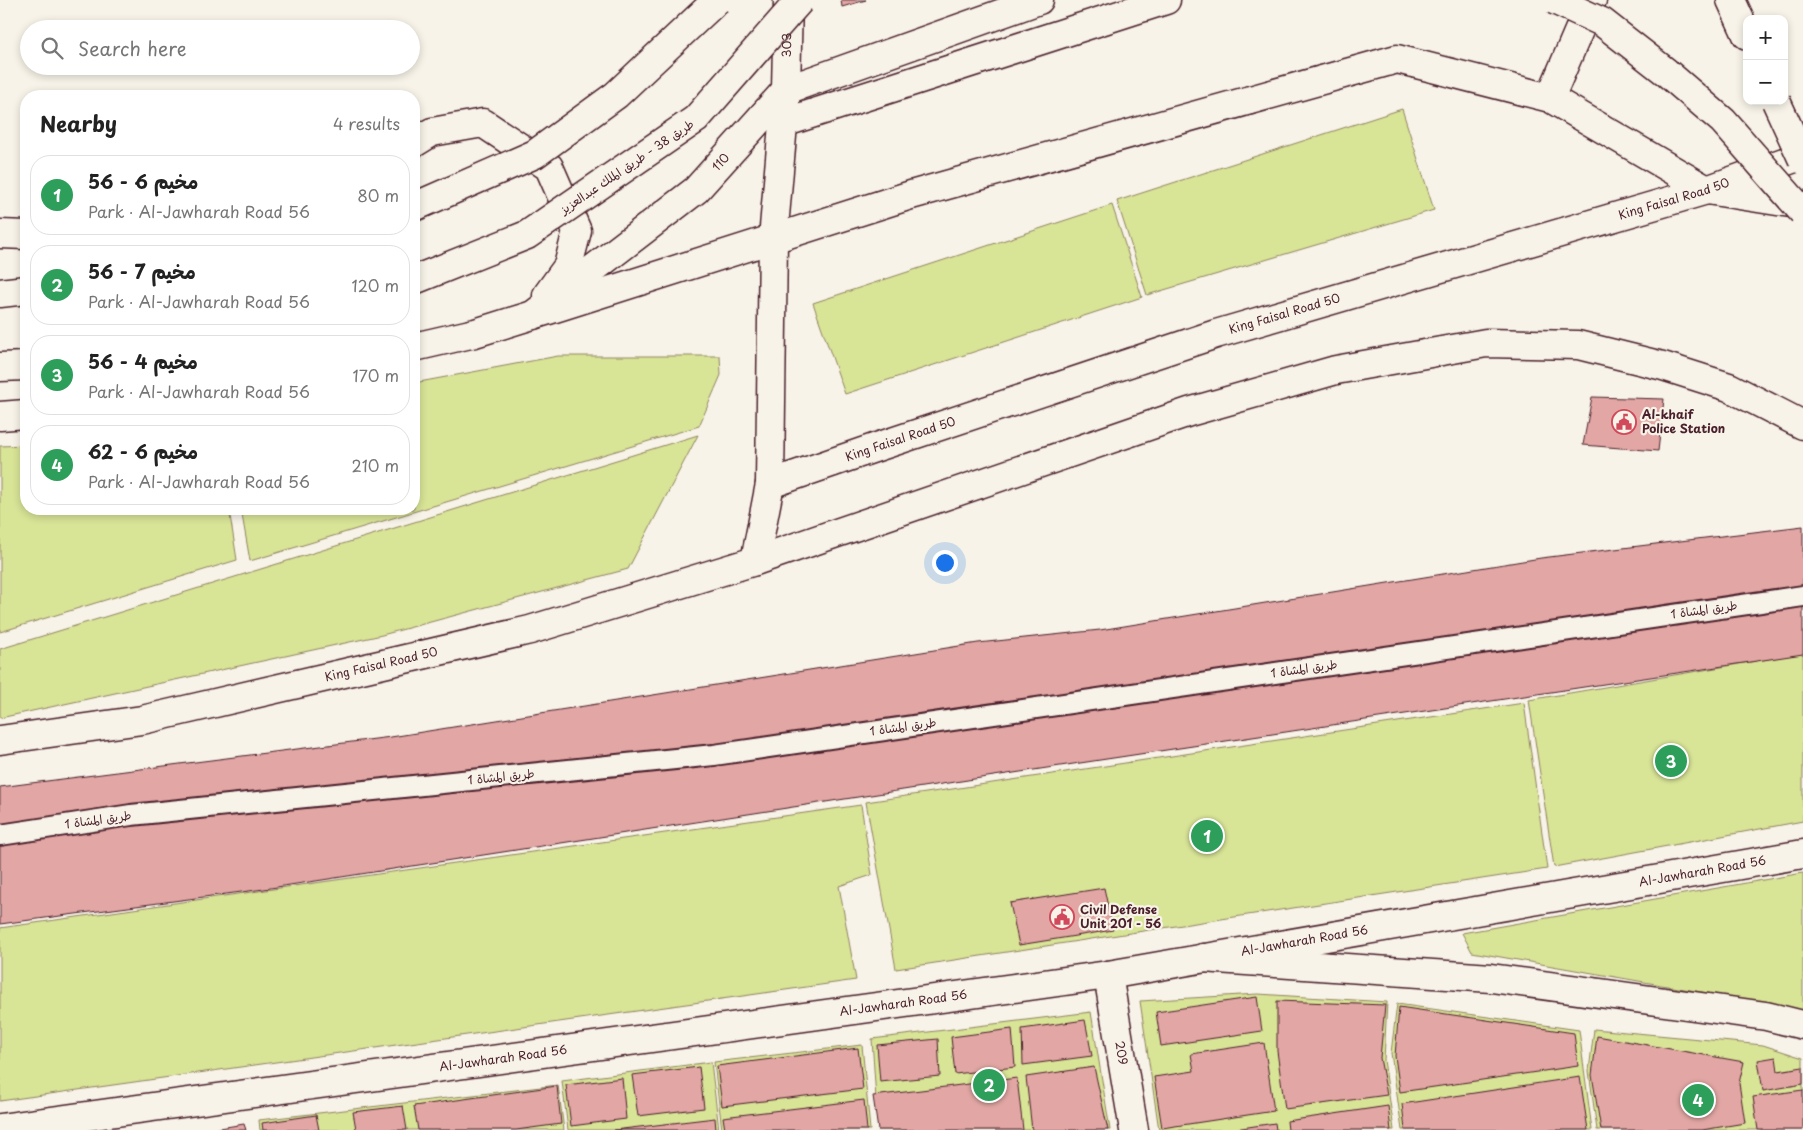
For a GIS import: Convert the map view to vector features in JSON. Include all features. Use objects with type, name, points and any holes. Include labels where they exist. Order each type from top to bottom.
[{"type":"street","points":[[420,204],[535,154],[616,95],[718,0]]},
{"type":"street","name":"303","points":[[755,561],[770,484],[773,239],[786,90],[788,0]]},
{"type":"street","name":"طريق 38 - طريق الملك عبدالعزيز","points":[[420,278],[527,235],[696,119],[800,0]]},
{"type":"street","name":"110","points":[[420,345],[475,333],[534,315],[696,190],[786,90],[1039,0]]},
{"type":"street","points":[[783,123],[1166,0]]},
{"type":"street","points":[[1554,0],[1602,22],[1709,108],[1723,121],[1803,212]]},
{"type":"street","points":[[1550,98],[1592,0]]},
{"type":"street","points":[[1731,0],[1743,26]]},
{"type":"street","points":[[534,315],[920,192],[1397,59],[1550,98],[1708,190],[1803,205]]},
{"type":"street","points":[[1778,105],[1803,160]]},
{"type":"street","points":[[420,139],[432,132],[483,123],[549,166],[576,231],[568,266],[534,315]]},
{"type":"street","name":"King Faisal Road 50","points":[[770,484],[877,446],[1216,334],[1708,190],[1803,155]]},
{"type":"street","points":[[0,234],[20,235]]},
{"type":"street","points":[[0,293],[20,291]]},
{"type":"street","name":"King Faisal Road 50","points":[[0,740],[142,720],[530,630],[755,561],[1189,412],[1336,370],[1486,343],[1578,345],[1663,366],[1729,387],[1803,425]]},
{"type":"street","points":[[0,367],[20,366]]},
{"type":"street","points":[[0,416],[20,414]]},
{"type":"street","name":"طريق المشاة 1","points":[[0,835],[131,815],[714,755],[1803,596]]},
{"type":"street","name":"Al-Jawharah Road 56","points":[[0,1128],[1108,975],[1803,854]]},
{"type":"street","points":[[1203,958],[1491,978],[1766,1016],[1803,1025]]},
{"type":"street","name":"209","points":[[1108,975],[1134,1130]]},
{"type":"green space","points":[[1402,109],[1434,210],[1147,295],[1117,201]]},
{"type":"green space","points":[[1112,205],[1142,297],[845,394],[813,303]]},
{"type":"green space","points":[[558,356],[720,356],[721,375],[699,426],[420,510],[420,382]]},
{"type":"green space","points":[[698,435],[628,569],[382,635],[0,718],[0,649]]},
{"type":"green space","points":[[20,445],[20,515],[230,515],[237,560],[0,632],[0,446]]},
{"type":"green space","points":[[242,515],[403,515],[250,561]]},
{"type":"green space","points":[[1803,653],[1803,821],[1554,867],[1529,700]]},
{"type":"green space","points":[[1524,703],[1547,869],[896,969],[866,802]]},
{"type":"green space","points":[[861,805],[872,875],[839,886],[856,980],[0,1101],[0,928]]},
{"type":"green space","points":[[1803,873],[1803,1013],[1782,1006],[1472,952],[1462,933]]},
{"type":"green space","points":[[1258,994],[1387,1002],[1384,1060],[1394,1130],[1159,1130],[1140,1001]]},
{"type":"green space","points":[[1397,1004],[1579,1030],[1592,1130],[1402,1130],[1391,1053]]},
{"type":"green space","points":[[1091,1012],[1110,1130],[878,1130],[872,1039]]},
{"type":"green space","points":[[1594,1029],[1763,1045],[1803,1058],[1803,1130],[1597,1130],[1589,1071]]},
{"type":"green space","points":[[862,1045],[870,1130],[722,1130],[714,1062]]},
{"type":"green space","points":[[711,1062],[719,1130],[568,1130],[562,1081]]},
{"type":"green space","points":[[558,1085],[564,1130],[260,1130],[259,1120]]},
{"type":"building","points":[[841,0],[866,0],[842,7]]},
{"type":"building","name":"Al-khaif Police Station","points":[[1592,397],[1664,399],[1658,451],[1583,445]]},
{"type":"building","points":[[1803,526],[1803,654],[974,779],[264,889],[0,924],[0,787],[391,737],[978,643],[1100,630],[1541,558]]},
{"type":"building","name":"Civil Defense Unit 201 - 56","points":[[1104,888],[1113,930],[1019,945],[1010,903]]},
{"type":"building","points":[[1257,997],[1262,1031],[1161,1046],[1156,1012]]},
{"type":"building","points":[[1277,1001],[1385,1005],[1380,1058],[1387,1095],[1285,1109],[1277,1051]]},
{"type":"building","points":[[1399,1007],[1574,1033],[1578,1066],[1400,1092],[1395,1056]]},
{"type":"building","points":[[1085,1020],[1092,1056],[1023,1065],[1022,1029]]},
{"type":"building","points":[[1012,1029],[1015,1067],[955,1074],[951,1037]]},
{"type":"building","points":[[1597,1036],[1744,1062],[1739,1083],[1745,1123],[1702,1130],[1601,1130],[1592,1075]]},
{"type":"building","points":[[938,1039],[940,1076],[880,1082],[877,1045]]},
{"type":"building","points":[[1264,1043],[1274,1111],[1162,1128],[1154,1077],[1194,1071],[1191,1054]]},
{"type":"building","points":[[858,1048],[863,1089],[722,1106],[717,1066]]},
{"type":"building","points":[[1776,1057],[1778,1071],[1803,1067],[1803,1084],[1763,1091],[1758,1060]]},
{"type":"building","points":[[699,1067],[704,1108],[638,1116],[632,1075]]},
{"type":"building","points":[[1094,1067],[1108,1130],[1032,1130],[1026,1077]]},
{"type":"building","points":[[1580,1077],[1588,1130],[1405,1130],[1402,1104]]},
{"type":"building","points":[[622,1078],[626,1119],[571,1126],[566,1085]]},
{"type":"building","points":[[1017,1078],[1023,1130],[878,1130],[873,1096]]},
{"type":"building","points":[[557,1086],[561,1124],[516,1130],[418,1130],[414,1106]]},
{"type":"building","points":[[1803,1090],[1803,1130],[1758,1130],[1753,1097]]},
{"type":"building","points":[[864,1100],[867,1130],[725,1130],[723,1117]]},
{"type":"building","points":[[403,1106],[407,1130],[351,1130],[356,1129],[353,1112]]},
{"type":"building","points":[[1388,1106],[1391,1130],[1288,1130],[1287,1121]]},
{"type":"building","points":[[316,1115],[319,1130],[263,1130],[262,1123]]},
{"type":"building","points":[[715,1118],[716,1130],[614,1130]]},
{"type":"building","points":[[1275,1123],[1276,1130],[1228,1130]]},
{"type":"building","points":[[244,1124],[246,1130],[208,1130]]},
{"type":"place","name":"Al-khaif Police Station","points":[[1624,422]]},
{"type":"place","name":"مخيم 4 - 56","points":[[1671,761]]},
{"type":"place","name":"مخيم 6 - 56","points":[[1207,836]]},
{"type":"place","name":"Civil Defense Unit 201 - 56","points":[[1062,917]]},
{"type":"place","name":"مخيم 7 - 56","points":[[989,1085]]},
{"type":"place","name":"مخيم 6 - 62","points":[[1698,1100]]}]
